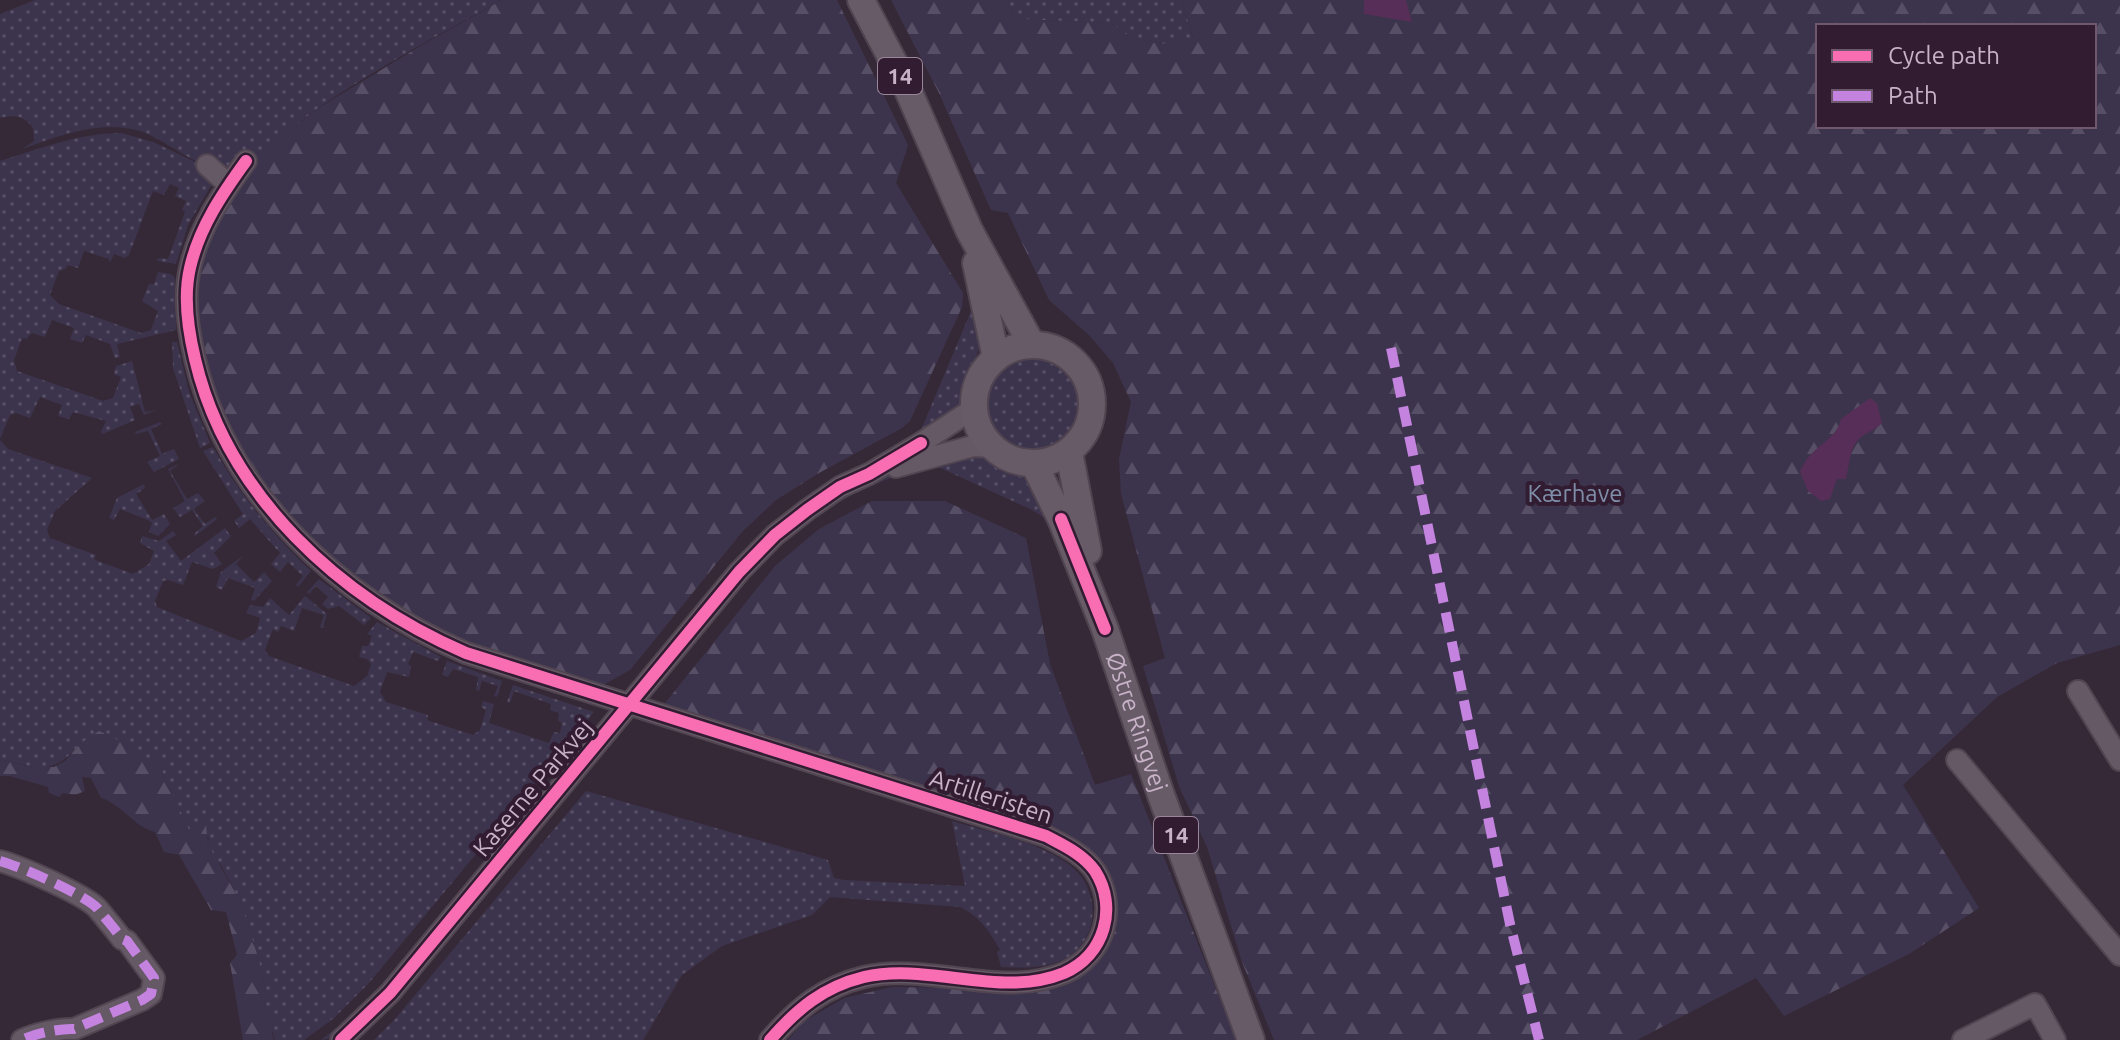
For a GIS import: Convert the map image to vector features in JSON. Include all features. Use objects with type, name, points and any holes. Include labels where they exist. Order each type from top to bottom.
[{"type":"main road","name":"14","points":[[861,0],[908,90],[969,230],[1032,345]]},
{"type":"main road","name":"14","points":[[969,230],[996,358]]},
{"type":"main road","points":[[1032,345],[1054,348],[1073,360],[1084,373],[1090,388],[1092,409],[1087,430],[1069,452],[1034,464],[1007,458],[991,447],[979,429],[973,409],[979,380],[996,358],[1013,348],[1032,345]]},
{"type":"main road","name":"Østre Ringvej","points":[[1069,452],[1079,514],[1105,629]]},
{"type":"main road","name":"Østre Ringvej","points":[[1034,464],[1061,519],[1105,629],[1161,795],[1251,1040]]},
{"type":"street","name":"Artilleristen","points":[[246,161],[203,228],[193,254],[187,293],[193,351],[207,401],[232,452],[259,494],[323,564],[365,597],[413,628],[483,660],[1046,836],[1077,853],[1094,869],[1104,889],[1108,914],[1101,939],[1084,960],[1064,973],[1021,982],[904,974],[866,977],[828,990],[805,1005],[793,1013],[770,1040]]},
{"type":"street","points":[[207,165],[229,185]]},
{"type":"street","name":"Kaserne Parkvej","points":[[341,1040],[390,993],[739,572],[775,535],[840,487],[869,474],[973,409]]},
{"type":"street","name":"Kaserne Parkvej","points":[[869,474],[973,446],[991,447]]},
{"type":"street","points":[[2078,691],[2120,760]]},
{"type":"street","points":[[1957,760],[2120,955]]},
{"type":"street","points":[[0,861],[45,878],[93,905],[117,929],[154,978],[155,987],[142,1000],[88,1024],[46,1035],[40,1033],[22,1040]]},
{"type":"street","points":[[1963,1040],[2035,1004],[2055,1040]]},
{"type":"green space","points":[[35,0],[502,0],[340,93],[254,160],[229,169],[219,169],[196,161],[150,135],[125,128],[80,131],[22,149],[34,141],[33,128],[18,117],[0,118],[0,14]]},
{"type":"green space","points":[[502,0],[837,0],[908,145],[896,183],[963,293],[962,307],[910,421],[776,500],[742,532],[630,670],[596,689],[541,673],[416,622],[327,558],[257,480],[222,422],[195,309],[200,264],[219,215],[251,162],[317,109]]},
{"type":"green space","name":"Kærhave","points":[[891,0],[1006,0],[1015,19],[1110,23],[1136,39],[1162,44],[1193,38],[1182,0],[2120,0],[2120,645],[2057,663],[1997,697],[1903,785],[1979,908],[1909,954],[1784,1016],[1756,978],[1637,1040],[1274,1040],[1242,962],[1207,847],[1179,786],[1143,666],[1165,658],[1121,494],[1119,459],[1131,402],[1113,363],[1090,336],[1049,300],[1008,213],[991,210],[938,91]]},
{"type":"green space","points":[[1006,0],[1182,0],[1193,39],[1162,44],[1136,39],[1110,23],[1015,19]]},
{"type":"green space","points":[[121,133],[153,142],[206,167],[202,174],[212,184],[188,225],[176,264],[157,261],[158,258],[168,259],[185,212],[182,210],[186,201],[175,196],[179,188],[170,184],[164,195],[153,191],[129,255],[125,258],[114,254],[110,263],[109,259],[84,251],[78,268],[68,265],[59,271],[50,295],[59,304],[141,333],[151,330],[158,311],[142,301],[149,284],[154,284],[158,272],[171,274],[175,278],[176,330],[117,344],[120,357],[115,358],[110,344],[86,335],[82,343],[70,339],[74,328],[52,320],[45,337],[32,333],[26,339],[22,338],[14,360],[17,371],[103,401],[113,398],[121,377],[114,374],[116,366],[132,361],[145,412],[156,410],[144,415],[139,404],[130,407],[135,420],[103,434],[106,421],[73,412],[69,419],[58,416],[62,405],[40,397],[30,418],[16,413],[10,415],[0,439],[0,161],[75,139]]},
{"type":"green space","points":[[974,304],[981,341],[962,402],[958,411],[921,435],[921,430]]},
{"type":"green space","points":[[172,342],[177,342],[189,392],[210,443],[200,448],[173,368]]},
{"type":"green space","points":[[1033,359],[1050,362],[1065,372],[1075,387],[1078,404],[1075,421],[1065,436],[1050,446],[1033,449],[1016,446],[1001,436],[991,421],[988,404],[991,387],[1001,372],[1016,362]]},
{"type":"green space","points":[[160,422],[162,424],[151,429],[162,454],[174,449],[179,459],[154,472],[147,462],[160,456],[148,431],[135,432]]},
{"type":"green space","points":[[0,440],[8,449],[92,478],[55,511],[47,530],[50,538],[96,555],[94,559],[98,561],[133,574],[149,564],[154,551],[140,543],[142,536],[159,541],[173,531],[176,535],[166,541],[181,561],[225,528],[231,536],[214,553],[222,564],[213,569],[192,562],[183,585],[163,581],[155,601],[157,607],[241,641],[256,633],[260,618],[246,613],[250,605],[263,607],[270,598],[289,615],[305,596],[327,614],[323,628],[320,627],[324,615],[302,608],[294,631],[281,626],[278,632],[273,629],[265,650],[269,656],[354,686],[367,676],[371,664],[359,657],[362,646],[368,646],[372,636],[367,634],[377,622],[441,657],[438,661],[413,652],[408,664],[411,666],[409,677],[387,672],[380,692],[386,702],[428,715],[427,720],[473,735],[480,730],[486,710],[481,707],[483,701],[494,704],[489,723],[549,743],[554,732],[560,733],[562,723],[558,721],[559,713],[550,710],[551,704],[514,691],[510,703],[507,702],[513,685],[594,712],[368,984],[334,1018],[304,1040],[275,1040],[263,1009],[267,997],[240,901],[214,857],[208,844],[209,837],[191,835],[158,762],[81,743],[62,761],[45,767],[0,759]]},
{"type":"green space","points":[[213,447],[257,513],[311,571],[298,587],[296,585],[303,576],[288,562],[280,572],[271,564],[280,553],[250,519],[239,528],[234,521],[243,514],[203,451]]},
{"type":"green space","points":[[965,453],[984,456],[1031,479],[1047,519],[934,465]]},
{"type":"green space","points":[[179,464],[170,471],[187,499],[198,493],[205,501],[194,509],[205,524],[215,517],[217,519],[195,536],[203,526],[192,510],[180,517],[173,508],[185,501],[168,469]]},
{"type":"green space","points":[[894,473],[896,476],[830,507],[795,533],[757,568],[657,689],[653,687],[732,592],[789,535],[820,511],[855,490]]},
{"type":"green space","points":[[144,484],[145,488],[136,494],[152,520],[164,514],[170,524],[158,536],[149,532],[152,523],[148,520],[120,509],[114,520],[109,518],[117,498]]},
{"type":"green space","points":[[872,501],[945,501],[1026,538],[1050,664],[1095,785],[1131,774],[1236,1040],[788,1040],[803,1022],[844,998],[892,987],[1012,989],[1092,966],[1111,942],[1116,908],[1106,873],[1079,845],[662,707],[775,566],[819,529]]},
{"type":"green space","points":[[244,555],[236,564],[254,582],[264,572],[272,581],[254,601],[251,600],[255,588],[228,578],[222,590],[216,587],[221,572]]},
{"type":"green space","points":[[319,579],[371,618],[364,625],[339,606],[328,609],[322,604],[328,597],[316,586],[309,594],[307,592]]},
{"type":"green space","points":[[447,661],[502,681],[497,697],[494,696],[498,686],[482,681],[479,691],[476,690],[478,677],[453,669],[448,677],[442,675]]},
{"type":"green space","points":[[99,731],[129,745],[135,755],[158,762],[191,834],[199,825],[206,825],[208,844],[240,901],[258,957],[267,997],[263,1009],[270,1020],[274,1040],[243,1040],[230,963],[237,955],[226,912],[211,910],[179,855],[164,852],[155,832],[101,798],[91,778],[82,777],[85,791],[75,795],[63,793],[59,797],[49,793],[48,787],[0,776],[0,759],[26,766],[54,767]]},
{"type":"green space","points":[[567,762],[570,764],[378,994],[345,1029],[321,1040],[376,991]]},
{"type":"green space","points":[[581,774],[584,776],[428,965],[394,1003],[352,1040]]},
{"type":"green space","points":[[586,791],[828,860],[834,878],[844,880],[965,886],[952,821],[1030,844],[1072,867],[1088,888],[1091,926],[1079,948],[1060,961],[1035,967],[1001,967],[997,952],[1000,950],[988,931],[979,920],[960,907],[830,897],[812,915],[722,946],[682,975],[643,1040],[374,1040]]},
{"type":"shaded area","points":[[1364,0],[1406,0],[1412,22],[1364,14]]},
{"type":"shaded area","points":[[1870,398],[1877,403],[1882,423],[1856,443],[1846,479],[1837,479],[1830,499],[1821,501],[1808,491],[1800,472],[1804,463],[1834,433],[1841,419]]},
{"type":"marked path","points":[[1391,348],[1510,924],[1539,1040]]},
{"type":"marked path","points":[[0,861],[52,882],[91,903],[127,941],[154,978],[151,994],[142,1000],[74,1029],[47,1032],[22,1040]]},
{"type":"cycle path","points":[[246,161],[212,212],[194,253],[187,291],[192,348],[211,409],[233,455],[262,498],[296,537],[334,572],[375,604],[466,653],[1046,836],[1085,860],[1102,885],[1106,900],[1104,929],[1089,955],[1064,973],[1040,980],[1015,982],[914,974],[864,977],[823,993],[790,1018],[770,1040]]},
{"type":"cycle path","points":[[341,1040],[390,993],[739,572],[775,535],[807,510],[840,487],[869,474],[921,443]]},
{"type":"cycle path","points":[[1061,519],[1105,629]]}]
